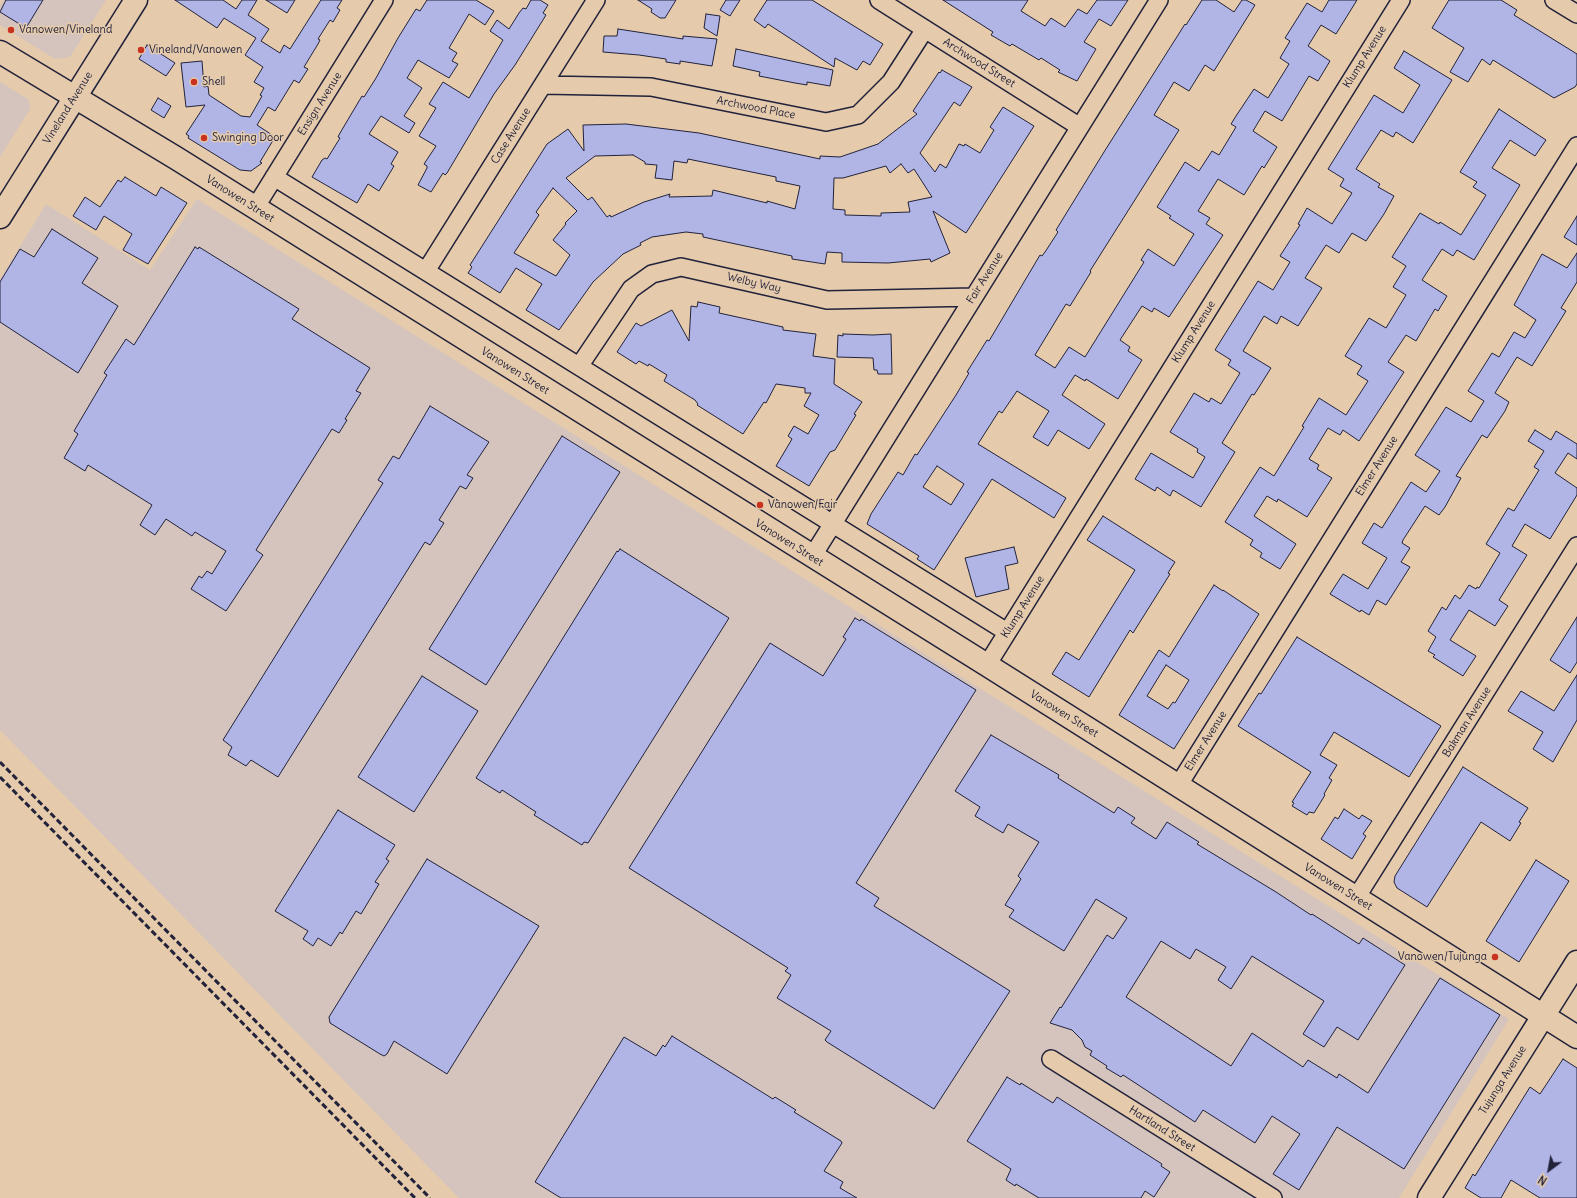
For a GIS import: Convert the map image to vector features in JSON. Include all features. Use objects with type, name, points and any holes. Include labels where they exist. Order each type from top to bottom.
[{"type":"main road","name":"Vineland Avenue","points":[[0,217],[136,0]]},
{"type":"main road","name":"Vanowen Street","points":[[0,52],[255,208],[987,665],[1577,1037]]},
{"type":"main road","name":"Tujunga Avenue","points":[[1429,1198],[1577,962]]},
{"type":"street","name":"Ensign Avenue","points":[[255,208],[384,0]]},
{"type":"street","name":"Case Avenue","points":[[426,271],[596,0]]},
{"type":"street","name":"Archwood Street","points":[[879,0],[1080,127]]},
{"type":"street","name":"Fair Avenue","points":[[812,557],[1159,0]]},
{"type":"street","name":"Klump Avenue","points":[[987,665],[1401,0]]},
{"type":"street","points":[[1554,0],[1577,14]]},
{"type":"street","name":"Archwood Place","points":[[544,85],[651,87],[826,122],[858,115],[891,82],[925,29]]},
{"type":"street","name":"Elmer Avenue","points":[[1178,786],[1577,146]]},
{"type":"street","points":[[274,177],[580,365],[1008,632]]},
{"type":"street","name":"Welby Way","points":[[580,365],[631,289],[652,274],[681,266],[827,300],[974,297]]},
{"type":"street","name":"Bakman Avenue","points":[[1356,898],[1577,546]]},
{"type":"street","name":"Hartland Street","points":[[1051,1059],[1273,1198]]},
{"type":"shaded area","points":[[3,0],[106,0],[70,57],[55,59],[0,25],[0,5]]},
{"type":"shaded area","points":[[0,82],[28,99],[30,109],[0,157]]},
{"type":"shaded area","points":[[197,199],[1509,1019],[1399,1198],[459,1198],[0,730],[0,279],[46,204],[150,270]]},
{"type":"building","points":[[6,0],[43,0],[26,28],[0,12]]},
{"type":"building","points":[[175,0],[223,0],[236,9],[242,0],[257,0],[248,15],[269,29],[261,41],[280,53],[284,45],[290,49],[321,0],[342,0],[337,8],[340,10],[333,22],[330,20],[318,39],[320,40],[318,44],[304,67],[308,69],[299,83],[294,80],[275,111],[268,107],[257,125],[275,137],[260,162],[262,163],[251,171],[240,170],[188,138],[189,136],[186,134],[205,105],[186,107],[181,63],[202,61],[204,87],[208,86],[209,95],[241,116],[250,117],[262,96],[260,95],[264,88],[254,82],[263,67],[245,55],[256,38],[224,18],[217,28]]},
{"type":"building","points":[[266,0],[295,0],[287,13]]},
{"type":"building","points":[[427,0],[476,0],[494,11],[485,25],[469,14],[449,48],[457,53],[452,61],[458,64],[449,78],[418,60],[407,78],[422,88],[404,116],[415,123],[409,133],[381,116],[369,134],[398,152],[391,164],[394,166],[379,191],[368,184],[357,203],[312,177],[322,160],[325,158],[327,159],[340,138],[338,137],[340,133],[362,96],[364,97],[376,78],[416,9],[420,11]]},
{"type":"building","points":[[531,0],[540,0],[548,5],[543,13],[546,15],[515,65],[494,94],[447,173],[445,175],[443,173],[431,192],[418,185],[427,168],[424,164],[436,146],[419,136],[436,108],[429,104],[443,82],[469,98],[503,40],[490,31],[497,20],[509,29],[519,13],[523,8],[526,9]]},
{"type":"building","points":[[638,0],[676,0],[665,18],[660,18],[651,12],[652,9]]},
{"type":"building","points":[[726,0],[740,0],[730,16],[720,10]]},
{"type":"building","points":[[767,0],[812,0],[883,44],[870,65],[863,61],[857,70],[835,58],[834,67],[768,24],[765,28],[754,20]]},
{"type":"building","points":[[943,0],[1028,0],[1021,11],[1045,26],[1051,18],[1065,27],[1078,9],[1087,14],[1097,0],[1128,0],[1111,26],[1099,19],[1084,42],[1096,49],[1077,81],[1058,72],[1060,70],[1041,58],[1039,60],[1012,44],[1010,46],[991,35],[993,32]]},
{"type":"building","points":[[1202,0],[1216,0],[1234,12],[1242,0],[1246,0],[1255,5],[1214,71],[1205,65],[1189,91],[1174,82],[1154,115],[1179,130],[1090,271],[1091,272],[1070,306],[1066,304],[1035,355],[1055,368],[1069,347],[1085,357],[1144,262],[1141,260],[1148,249],[1174,266],[1194,234],[1169,218],[1171,216],[1157,207],[1185,162],[1199,171],[1212,151],[1219,155],[1236,127],[1231,124],[1254,89],[1268,98],[1289,64],[1280,58],[1290,41],[1285,38],[1307,3],[1322,12],[1329,0],[1357,0],[1336,34],[1321,25],[1308,46],[1330,61],[1318,81],[1309,76],[1282,121],[1265,111],[1253,131],[1277,147],[1264,168],[1262,166],[1244,195],[1218,179],[1198,211],[1210,218],[1206,224],[1223,235],[1169,317],[1154,308],[1152,312],[1142,306],[1120,340],[1130,347],[1128,351],[1142,360],[1118,399],[1086,379],[1085,381],[1075,375],[1062,395],[1105,424],[1089,449],[1058,430],[1048,446],[1033,437],[1049,411],[1017,391],[1002,413],[999,411],[978,444],[1066,498],[1054,518],[992,479],[934,570],[917,559],[919,556],[867,524],[871,514],[898,472],[903,475],[915,454],[917,455],[956,395],[969,373],[967,372],[987,340],[989,341],[1040,255],[1042,256],[1058,232],[1056,230],[1104,152],[1185,24],[1186,25]],"holes":[[[937,466],[964,484],[951,505],[923,487]]]},
{"type":"building","points":[[1449,0],[1501,0],[1517,10],[1514,15],[1577,54],[1577,84],[1575,87],[1554,98],[1493,60],[1490,65],[1482,59],[1468,82],[1450,72],[1464,48],[1432,28]]},
{"type":"building","points":[[706,14],[720,16],[717,36],[704,28]]},
{"type":"building","points":[[618,29],[683,39],[683,36],[717,39],[712,66],[680,61],[680,64],[666,62],[666,59],[603,52],[604,36],[617,36]]},
{"type":"building","points":[[147,45],[175,63],[166,76],[139,59]]},
{"type":"building","points":[[736,49],[833,70],[830,86],[807,82],[807,85],[759,76],[760,72],[733,66]]},
{"type":"building","points":[[1404,51],[1452,80],[1413,143],[1396,132],[1393,137],[1381,130],[1356,169],[1380,184],[1378,187],[1394,196],[1384,214],[1366,241],[1352,233],[1339,253],[1326,245],[1305,278],[1322,288],[1298,326],[1281,316],[1277,324],[1264,316],[1243,351],[1271,368],[1254,395],[1252,394],[1222,443],[1235,452],[1201,507],[1173,490],[1170,496],[1157,487],[1155,491],[1135,479],[1151,453],[1193,478],[1205,457],[1197,452],[1198,449],[1170,432],[1194,393],[1209,402],[1211,398],[1221,404],[1240,373],[1228,365],[1231,360],[1215,350],[1258,281],[1273,290],[1290,262],[1280,256],[1300,225],[1298,224],[1307,208],[1332,224],[1352,193],[1340,186],[1344,179],[1328,169],[1374,95],[1403,113],[1420,85],[1394,68]]},
{"type":"building","points":[[942,70],[972,87],[960,106],[954,102],[920,153],[935,172],[940,164],[946,168],[959,144],[964,146],[965,144],[980,153],[994,130],[990,127],[1003,107],[1034,126],[966,233],[933,211],[950,253],[931,262],[930,259],[888,263],[842,262],[842,253],[827,252],[825,264],[792,259],[792,256],[703,237],[703,234],[686,232],[652,237],[640,243],[641,245],[623,254],[593,282],[559,330],[526,310],[542,284],[516,268],[500,293],[468,273],[472,267],[470,265],[547,144],[568,129],[584,151],[583,125],[626,124],[699,133],[820,159],[820,156],[840,157],[878,144],[917,114],[913,111],[939,72],[940,73]],"holes":[[[633,155],[645,162],[645,164],[657,165],[655,178],[672,180],[674,161],[687,163],[688,159],[776,177],[776,181],[800,186],[795,209],[767,201],[767,203],[713,190],[712,196],[669,197],[670,194],[644,202],[611,217],[610,215],[607,217],[592,197],[588,200],[566,178],[595,156]],[[901,164],[908,173],[914,169],[932,197],[908,202],[910,212],[881,213],[881,216],[845,215],[845,210],[833,209],[834,178],[843,178],[886,166],[890,173]],[[553,188],[577,211],[565,223],[566,224],[553,240],[570,255],[556,276],[514,253],[539,215],[536,212]]]},
{"type":"building","points":[[158,98],[171,106],[164,118],[151,110]]},
{"type":"building","points":[[1499,109],[1546,140],[1535,156],[1510,140],[1492,168],[1520,185],[1474,260],[1457,250],[1453,256],[1442,249],[1422,280],[1447,296],[1438,311],[1435,309],[1416,341],[1406,335],[1388,362],[1404,372],[1359,441],[1343,430],[1340,435],[1328,428],[1309,459],[1319,465],[1317,469],[1332,478],[1307,517],[1278,499],[1277,502],[1267,496],[1254,516],[1296,544],[1280,569],[1260,557],[1262,553],[1250,545],[1253,540],[1225,522],[1260,467],[1274,476],[1304,427],[1302,426],[1319,398],[1346,415],[1368,381],[1357,374],[1362,366],[1345,356],[1369,318],[1386,328],[1406,295],[1393,287],[1406,266],[1392,257],[1420,213],[1439,224],[1440,222],[1461,235],[1486,195],[1473,187],[1477,182],[1460,172]]},
{"type":"building","points":[[125,177],[156,196],[161,187],[187,203],[148,264],[123,250],[132,234],[104,216],[96,230],[73,216],[85,197],[100,207],[118,180],[121,182]]},
{"type":"building","points":[[1577,216],[1577,245],[1564,237]]},
{"type":"building","points":[[52,229],[98,258],[82,283],[118,306],[78,373],[0,322],[0,282],[20,249],[34,257]]},
{"type":"building","points":[[195,247],[198,249],[199,247],[299,309],[292,319],[370,368],[356,391],[361,393],[345,419],[347,420],[339,433],[332,429],[256,550],[263,555],[226,611],[191,589],[199,576],[202,578],[207,571],[212,574],[226,551],[195,532],[192,536],[166,519],[155,535],[140,525],[152,505],[88,465],[85,471],[64,458],[78,434],[74,431],[107,375],[104,373],[126,339],[134,345]]},
{"type":"building","points":[[1577,253],[1577,282],[1561,308],[1566,311],[1532,366],[1517,357],[1495,393],[1509,402],[1505,411],[1487,438],[1482,435],[1456,476],[1461,478],[1445,507],[1439,515],[1425,506],[1403,540],[1402,543],[1410,548],[1401,562],[1410,567],[1386,605],[1377,600],[1369,615],[1361,610],[1360,612],[1330,594],[1343,574],[1368,589],[1387,558],[1362,543],[1374,523],[1382,528],[1411,482],[1426,492],[1440,471],[1415,455],[1446,407],[1471,422],[1484,401],[1468,391],[1492,353],[1499,357],[1514,332],[1525,338],[1536,320],[1514,305],[1542,254],[1567,268]]},
{"type":"building","points":[[698,302],[720,307],[719,313],[783,327],[783,330],[816,334],[813,356],[835,359],[834,384],[862,402],[835,450],[830,452],[809,486],[776,466],[792,439],[788,436],[794,426],[808,434],[819,415],[804,406],[811,393],[805,393],[805,388],[776,384],[766,403],[764,402],[743,434],[697,405],[698,404],[695,400],[664,381],[667,375],[649,364],[648,366],[639,361],[636,364],[617,352],[636,323],[641,326],[672,310],[689,341],[691,306],[697,307]]},
{"type":"building","points":[[843,334],[891,334],[892,374],[878,374],[877,370],[874,370],[873,358],[837,357],[838,335],[843,336]]},
{"type":"building","points":[[430,406],[489,442],[467,475],[473,478],[466,489],[460,486],[439,520],[444,523],[430,545],[425,542],[278,777],[251,760],[246,766],[228,755],[232,747],[223,740],[383,483],[378,480],[393,456],[399,459]]},
{"type":"building","points":[[1535,430],[1551,440],[1556,431],[1577,444],[1577,459],[1568,453],[1555,473],[1577,488],[1577,495],[1550,539],[1525,524],[1512,546],[1527,555],[1499,600],[1508,606],[1495,626],[1469,610],[1450,640],[1476,656],[1463,676],[1433,657],[1435,655],[1428,651],[1436,637],[1428,631],[1442,607],[1446,610],[1455,595],[1460,599],[1469,585],[1476,589],[1477,587],[1479,588],[1500,553],[1486,544],[1508,508],[1514,511],[1539,470],[1534,467],[1544,451],[1528,441]]},
{"type":"building","points":[[562,436],[620,472],[486,685],[429,649]]},
{"type":"building","points":[[1103,516],[1175,562],[1168,573],[1170,574],[1133,633],[1130,630],[1089,697],[1052,674],[1066,652],[1079,660],[1135,570],[1087,540]]},
{"type":"building","points":[[1014,547],[1018,563],[1005,566],[1009,589],[976,597],[965,558]]},
{"type":"building","points":[[620,549],[729,618],[588,843],[584,842],[582,845],[534,815],[536,812],[502,790],[500,793],[476,778],[617,551],[618,552]]},
{"type":"building","points":[[1214,585],[1259,614],[1174,749],[1119,715],[1159,650],[1169,657]],"holes":[[[1166,665],[1189,680],[1175,703],[1173,702],[1168,709],[1147,696]]]},
{"type":"building","points":[[1577,617],[1577,662],[1570,673],[1550,660]]},
{"type":"building","points":[[855,618],[860,621],[861,619],[976,690],[856,883],[879,898],[874,906],[1010,991],[934,1109],[827,1042],[825,1040],[831,1031],[777,998],[791,975],[785,971],[788,968],[629,868],[770,643],[823,676],[846,639],[843,637]]},
{"type":"building","points":[[1297,637],[1441,726],[1409,777],[1334,732],[1320,755],[1337,765],[1329,778],[1332,780],[1324,794],[1325,795],[1314,813],[1309,812],[1307,815],[1292,806],[1294,803],[1292,802],[1311,772],[1238,726],[1259,693],[1261,694]]},
{"type":"building","points":[[1577,675],[1577,720],[1553,762],[1533,749],[1543,732],[1508,711],[1521,691],[1554,711]]},
{"type":"building","points":[[422,676],[478,711],[414,812],[358,777]]},
{"type":"building","points":[[991,735],[1059,775],[1058,778],[1114,813],[1118,807],[1135,818],[1131,823],[1156,839],[1167,822],[1199,842],[1197,844],[1359,944],[1363,938],[1405,965],[1358,1040],[1337,1027],[1324,1047],[1303,1034],[1324,1001],[1252,956],[1231,989],[1218,980],[1226,967],[1196,949],[1190,959],[1161,941],[1126,997],[1231,1066],[1252,1033],[1303,1067],[1308,1060],[1337,1078],[1339,1074],[1368,1093],[1440,978],[1500,1015],[1404,1169],[1337,1127],[1299,1190],[1273,1174],[1300,1134],[1272,1116],[1255,1143],[1203,1110],[1195,1122],[1123,1075],[1121,1077],[1106,1068],[1107,1066],[1090,1055],[1092,1051],[1085,1047],[1082,1040],[1072,1030],[1050,1023],[1107,935],[1113,939],[1127,918],[1096,899],[1064,951],[1009,917],[1014,910],[1005,905],[1021,879],[1018,876],[1039,842],[1008,824],[1003,833],[975,816],[980,807],[955,791]]},
{"type":"building","points":[[1463,767],[1528,808],[1510,841],[1481,822],[1427,907],[1397,888],[1394,882],[1395,876]]},
{"type":"building","points":[[1344,809],[1359,819],[1362,815],[1372,821],[1363,834],[1366,836],[1352,859],[1321,839],[1335,817],[1338,819]]},
{"type":"building","points":[[338,810],[395,845],[386,859],[389,861],[375,882],[379,884],[361,914],[356,911],[342,934],[340,932],[331,946],[318,938],[313,946],[303,939],[308,931],[275,911]]},
{"type":"building","points":[[427,859],[539,926],[447,1074],[394,1041],[387,1054],[384,1056],[330,1023],[329,1017]]},
{"type":"building","points":[[1536,860],[1569,881],[1519,962],[1486,941]]},
{"type":"building","points":[[672,1036],[773,1099],[775,1097],[796,1110],[794,1112],[841,1141],[842,1143],[824,1171],[843,1182],[840,1188],[857,1198],[561,1198],[535,1182],[624,1037],[656,1056],[663,1045],[665,1047]]},
{"type":"building","points":[[1563,1059],[1577,1068],[1577,1198],[1540,1198],[1511,1180],[1501,1198],[1481,1198],[1465,1188],[1473,1174],[1475,1176],[1530,1087],[1540,1094]]},
{"type":"building","points":[[1007,1077],[1020,1085],[1021,1083],[1053,1103],[1057,1097],[1162,1164],[1161,1166],[1170,1172],[1154,1197],[1145,1191],[1141,1198],[1039,1198],[1016,1184],[1015,1186],[1006,1180],[1011,1169],[967,1141]]},
{"type":"railway","points":[[0,762],[430,1198]]},
{"type":"railway","points":[[0,777],[415,1198]]},
{"type":"place","name":"Vanowen/Vineland","points":[[11,30]]},
{"type":"place","name":"Vineland/Vanowen","points":[[141,50]]},
{"type":"place","name":"Shell","points":[[194,82]]},
{"type":"place","name":"Swinging Door","points":[[204,138]]},
{"type":"place","name":"Vanowen/Fair","points":[[760,505]]},
{"type":"place","name":"Vanowen/Tujunga","points":[[1495,957]]}]
